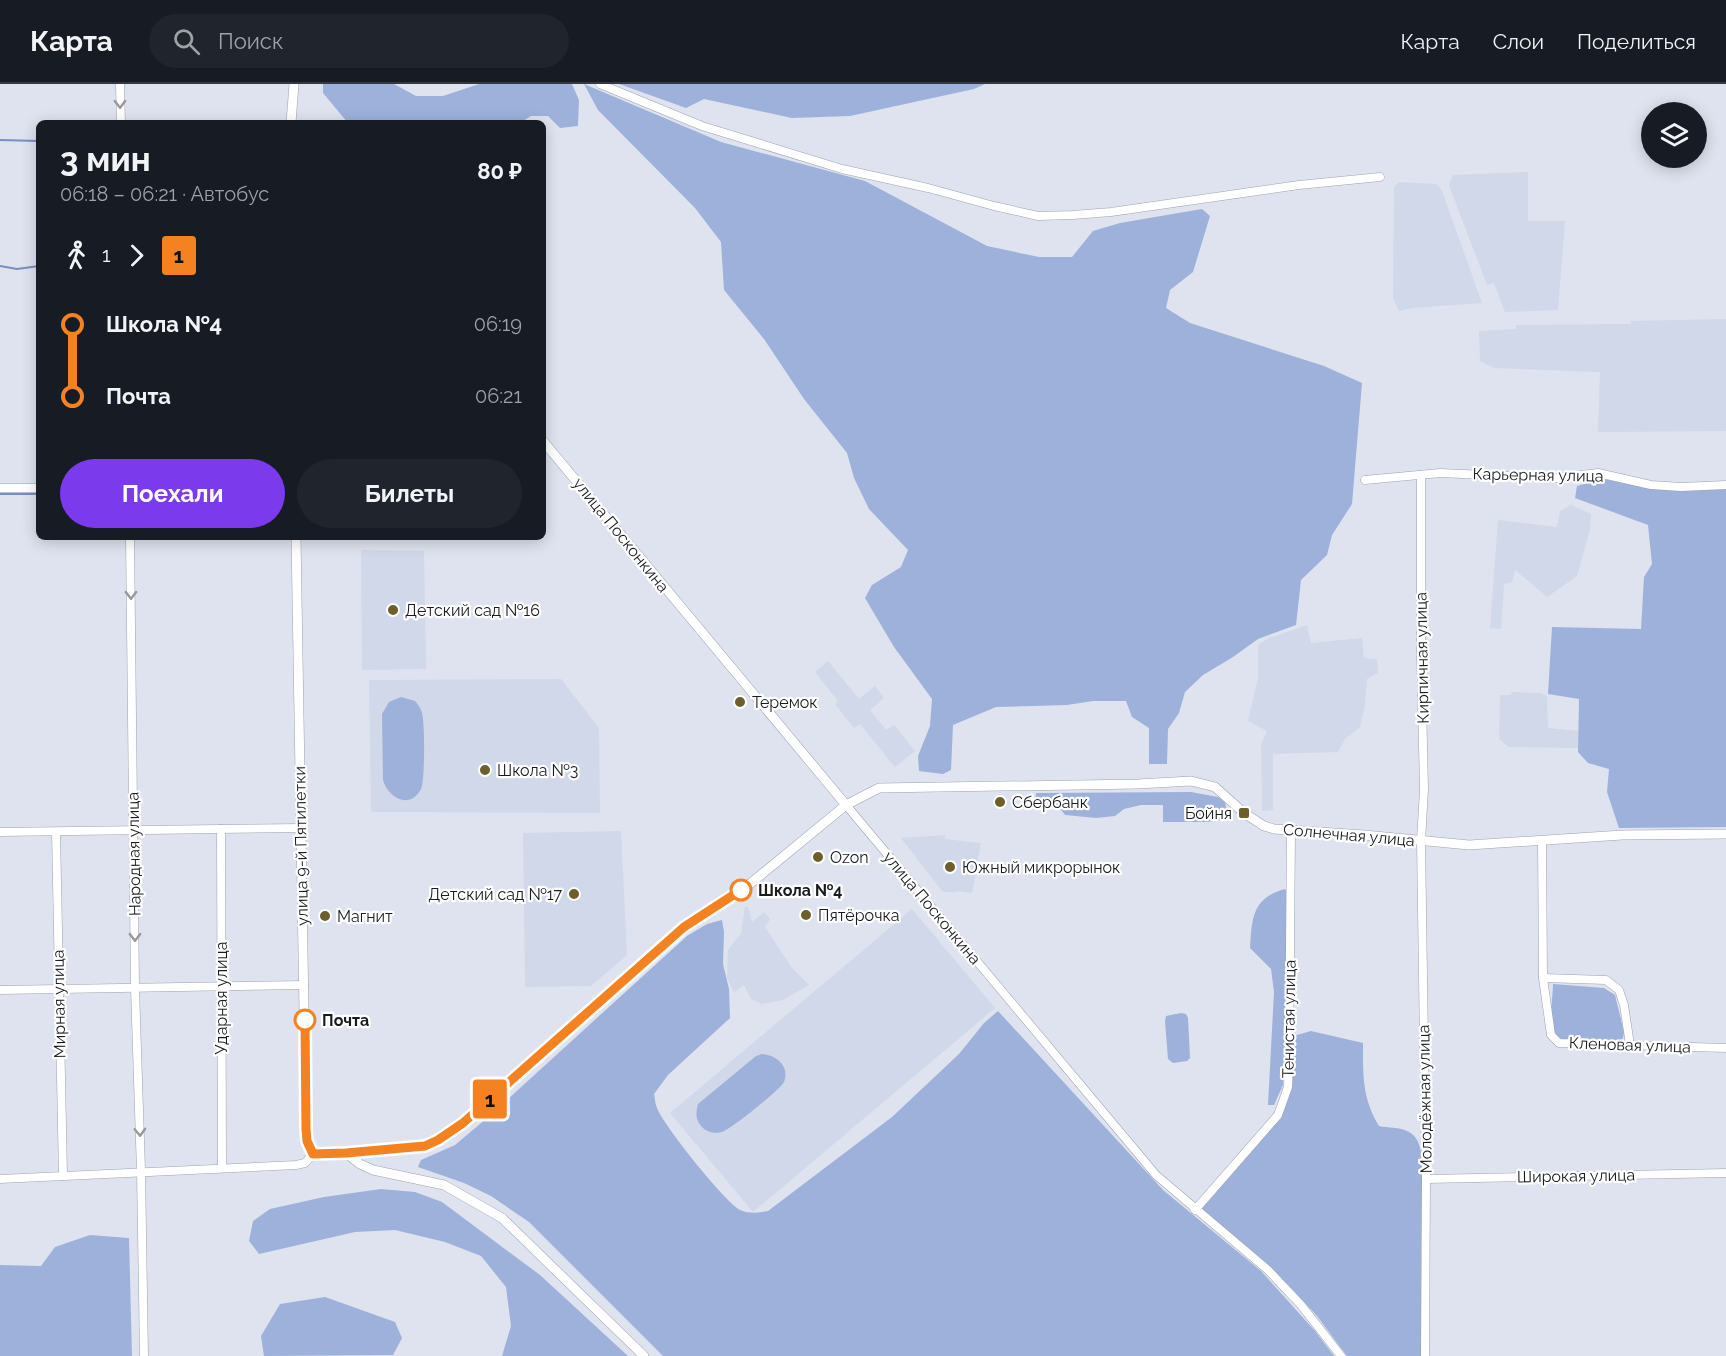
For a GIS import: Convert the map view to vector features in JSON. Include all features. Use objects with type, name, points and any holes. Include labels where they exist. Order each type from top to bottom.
[{"type":"street","points":[[120,84],[121,120]]},
{"type":"street","points":[[292,120],[294,84]]},
{"type":"street","points":[[600,84],[702,126],[842,169],[1038,216],[1111,212],[1299,185],[1380,177]]},
{"type":"street","name":"улица Посконкина","points":[[546,445],[1156,1175],[1274,1276],[1315,1322],[1341,1356]]},
{"type":"street","name":"Карьерная улица","points":[[1365,480],[1440,473],[1557,478],[1598,473],[1651,485],[1681,487],[1726,485]]},
{"type":"street","name":"Кирпичная улица","points":[[1420,475],[1424,789],[1421,841]]},
{"type":"street","points":[[0,488],[36,488]]},
{"type":"street","name":"Народная улица","points":[[130,540],[135,988],[144,1356]]},
{"type":"street","name":"улица 9-й Пятилетки","points":[[296,540],[306,1129],[307,1141],[313,1154]]},
{"type":"street","name":"Солнечная улица","points":[[313,1154],[425,1146],[438,1140],[463,1123],[684,927],[751,883],[846,805],[879,789],[1146,784],[1191,781],[1220,790],[1244,813],[1264,826],[1291,831],[1469,845],[1631,835],[1726,834]]},
{"type":"street","points":[[0,832],[301,828]]},
{"type":"street","name":"Ударная улица","points":[[220,829],[222,1168]]},
{"type":"street","name":"Тенистая улица","points":[[1195,1210],[1278,1116],[1287,1093],[1290,1065],[1291,831]]},
{"type":"street","name":"Мирная улица","points":[[56,832],[63,1176]]},
{"type":"street","name":"Молодёжная улица","points":[[1421,841],[1426,1179],[1425,1356]]},
{"type":"street","name":"Кленовая улица","points":[[1542,841],[1543,978],[1551,1035],[1558,1043],[1726,1048]]},
{"type":"street","points":[[1543,978],[1606,980],[1618,990],[1624,1005],[1630,1046]]},
{"type":"street","points":[[0,990],[304,985]]},
{"type":"street","points":[[346,1153],[360,1164],[373,1170],[444,1185],[502,1218],[644,1356]]},
{"type":"street","points":[[0,1179],[296,1165],[305,1163],[313,1154]]},
{"type":"street","name":"Широкая улица","points":[[1426,1179],[1726,1173]]},
{"type":"shaded area","points":[[323,84],[394,84],[416,96],[443,96],[479,84],[572,84],[579,100],[578,126],[560,128],[548,116],[531,116],[525,120],[346,120],[323,93]]},
{"type":"shaded area","points":[[584,84],[721,142],[865,181],[987,246],[1039,257],[1072,257],[1093,231],[1120,223],[1202,209],[1210,216],[1193,272],[1170,290],[1166,308],[1190,323],[1324,366],[1362,383],[1352,504],[1332,535],[1327,555],[1301,580],[1296,625],[1258,639],[1203,675],[1185,692],[1179,713],[1168,729],[1167,764],[1149,764],[1149,728],[1132,717],[1126,701],[1093,701],[1067,705],[996,707],[953,725],[951,770],[943,774],[919,771],[918,756],[930,726],[932,699],[894,647],[865,598],[872,585],[901,567],[908,550],[869,509],[854,478],[847,453],[804,399],[764,339],[724,290],[721,242],[695,208],[598,110]]},
{"type":"shaded area","points":[[619,84],[985,84],[974,89],[850,116],[792,118],[704,99],[686,108]]},
{"type":"shaded area","points":[[1528,172],[1528,221],[1565,221],[1558,310],[1505,312],[1494,283],[1487,285],[1449,185],[1453,175]]},
{"type":"shaded area","points":[[1399,182],[1437,184],[1442,191],[1482,303],[1399,311],[1393,298],[1394,187]]},
{"type":"shaded area","points":[[1726,319],[1726,431],[1598,432],[1600,372],[1494,368],[1480,361],[1479,331],[1516,329],[1516,325],[1631,324],[1631,321]]},
{"type":"shaded area","points":[[1603,479],[1664,488],[1726,487],[1726,827],[1619,828],[1607,792],[1609,769],[1588,763],[1578,752],[1579,699],[1548,694],[1552,627],[1641,629],[1644,577],[1652,564],[1648,525],[1575,498],[1577,486]]},
{"type":"shaded area","points":[[1571,505],[1591,514],[1590,530],[1577,576],[1547,597],[1515,570],[1512,582],[1504,584],[1501,629],[1490,628],[1498,520],[1557,527],[1560,511]]},
{"type":"shaded area","name":"Детский сад №16","points":[[361,550],[424,551],[426,669],[362,670]]},
{"type":"shaded area","points":[[1307,625],[1311,643],[1362,638],[1364,658],[1377,659],[1378,673],[1367,679],[1360,727],[1345,739],[1338,752],[1273,754],[1273,810],[1262,811],[1261,745],[1267,731],[1248,721],[1258,678],[1258,645],[1269,638]]},
{"type":"shaded area","points":[[828,661],[859,699],[875,686],[884,698],[870,710],[886,730],[894,725],[915,751],[895,767],[860,724],[854,728],[835,704],[838,701],[815,672]]},
{"type":"shaded area","name":"Школа №3","points":[[561,679],[599,728],[600,813],[371,812],[369,680]]},
{"type":"shaded area","points":[[1513,692],[1541,693],[1547,696],[1548,728],[1578,731],[1578,748],[1509,747],[1499,739],[1500,695],[1510,695]]},
{"type":"shaded area","points":[[401,697],[415,701],[418,705],[422,713],[424,728],[421,789],[411,799],[405,800],[394,796],[383,780],[382,714],[389,702]]},
{"type":"shaded area","points":[[1191,792],[1218,797],[1225,802],[1227,813],[1224,820],[1163,822],[1163,805],[1141,805],[1124,809],[1115,816],[1096,818],[1065,815],[1059,807],[1051,807],[1049,799],[1040,799],[1040,808],[1037,810],[1035,806],[1036,793]]},
{"type":"shaded area","name":"Детский сад №17","points":[[621,831],[627,955],[591,986],[525,987],[523,833]]},
{"type":"shaded area","name":"Южный микрорынок","points":[[945,835],[945,839],[981,843],[972,893],[943,892],[901,838]]},
{"type":"shaded area","points":[[1285,889],[1287,892],[1287,1006],[1283,1085],[1274,1105],[1268,1105],[1274,992],[1271,969],[1250,948],[1253,919],[1260,904],[1274,893]]},
{"type":"shaded area","points":[[745,907],[748,907],[752,922],[764,912],[770,919],[765,927],[792,968],[809,985],[783,1000],[762,1004],[751,999],[744,985],[734,992],[727,978],[728,950],[741,933]]},
{"type":"shaded area","points":[[912,909],[995,1008],[753,1212],[670,1113]]},
{"type":"shaded area","points":[[722,920],[723,964],[729,989],[730,1018],[668,1075],[654,1094],[656,1106],[682,1146],[721,1193],[740,1210],[754,1213],[768,1211],[892,1117],[959,1054],[984,1023],[998,1011],[1163,1190],[1261,1271],[1315,1331],[1334,1356],[663,1356],[529,1222],[491,1196],[464,1183],[418,1167],[421,1160],[455,1145],[487,1118],[687,936],[707,924]]},
{"type":"shaded area","points":[[1553,984],[1604,988],[1615,995],[1624,1032],[1623,1038],[1619,1042],[1561,1040],[1553,1029],[1552,1022]]},
{"type":"shaded area","points":[[1186,1014],[1188,1018],[1190,1058],[1187,1061],[1173,1063],[1168,1059],[1165,1021],[1166,1016]]},
{"type":"shaded area","points":[[1311,1031],[1363,1043],[1366,1096],[1373,1116],[1379,1126],[1407,1131],[1417,1139],[1422,1165],[1421,1356],[1347,1356],[1317,1316],[1288,1285],[1198,1206],[1282,1107],[1290,1037]]},
{"type":"shaded area","points":[[762,1054],[777,1059],[784,1067],[785,1077],[781,1086],[727,1130],[716,1133],[703,1128],[697,1118],[698,1104],[756,1056]]},
{"type":"shaded area","points":[[381,1189],[415,1192],[442,1202],[540,1275],[628,1356],[502,1356],[511,1326],[506,1287],[481,1256],[445,1242],[395,1230],[355,1232],[259,1254],[249,1241],[253,1221],[270,1209],[324,1197]]},
{"type":"shaded area","points":[[90,1235],[129,1238],[132,1356],[0,1356],[0,1265],[41,1266],[55,1247]]},
{"type":"shaded area","points":[[325,1297],[395,1322],[402,1338],[393,1355],[264,1356],[261,1336],[280,1304]]},
{"type":"waterway","points":[[0,140],[36,141]]},
{"type":"waterway","points":[[0,266],[17,269],[36,266]]},
{"type":"waterway","points":[[0,494],[36,494]]},
{"type":"bus line","name":"1","points":[[305,1020],[306,1129],[307,1141],[313,1154],[425,1146],[463,1123],[684,927],[741,890]]},
{"type":"place","name":"Детский сад №16","points":[[393,610]]},
{"type":"place","name":"Теремок","points":[[740,702]]},
{"type":"place","name":"Школа №3","points":[[485,770]]},
{"type":"place","name":"Сбербанк","points":[[1000,802]]},
{"type":"place","name":"Бойня","points":[[1244,813]]},
{"type":"place","name":"Ozon","points":[[818,857]]},
{"type":"place","name":"Южный микрорынок","points":[[950,867]]},
{"type":"place","name":"Школа №4","points":[[741,890]]},
{"type":"place","name":"Детский сад №17","points":[[574,894]]},
{"type":"place","name":"Пятёрочка","points":[[806,915]]},
{"type":"place","name":"Магнит","points":[[325,916]]},
{"type":"place","name":"Почта","points":[[305,1020]]}]
